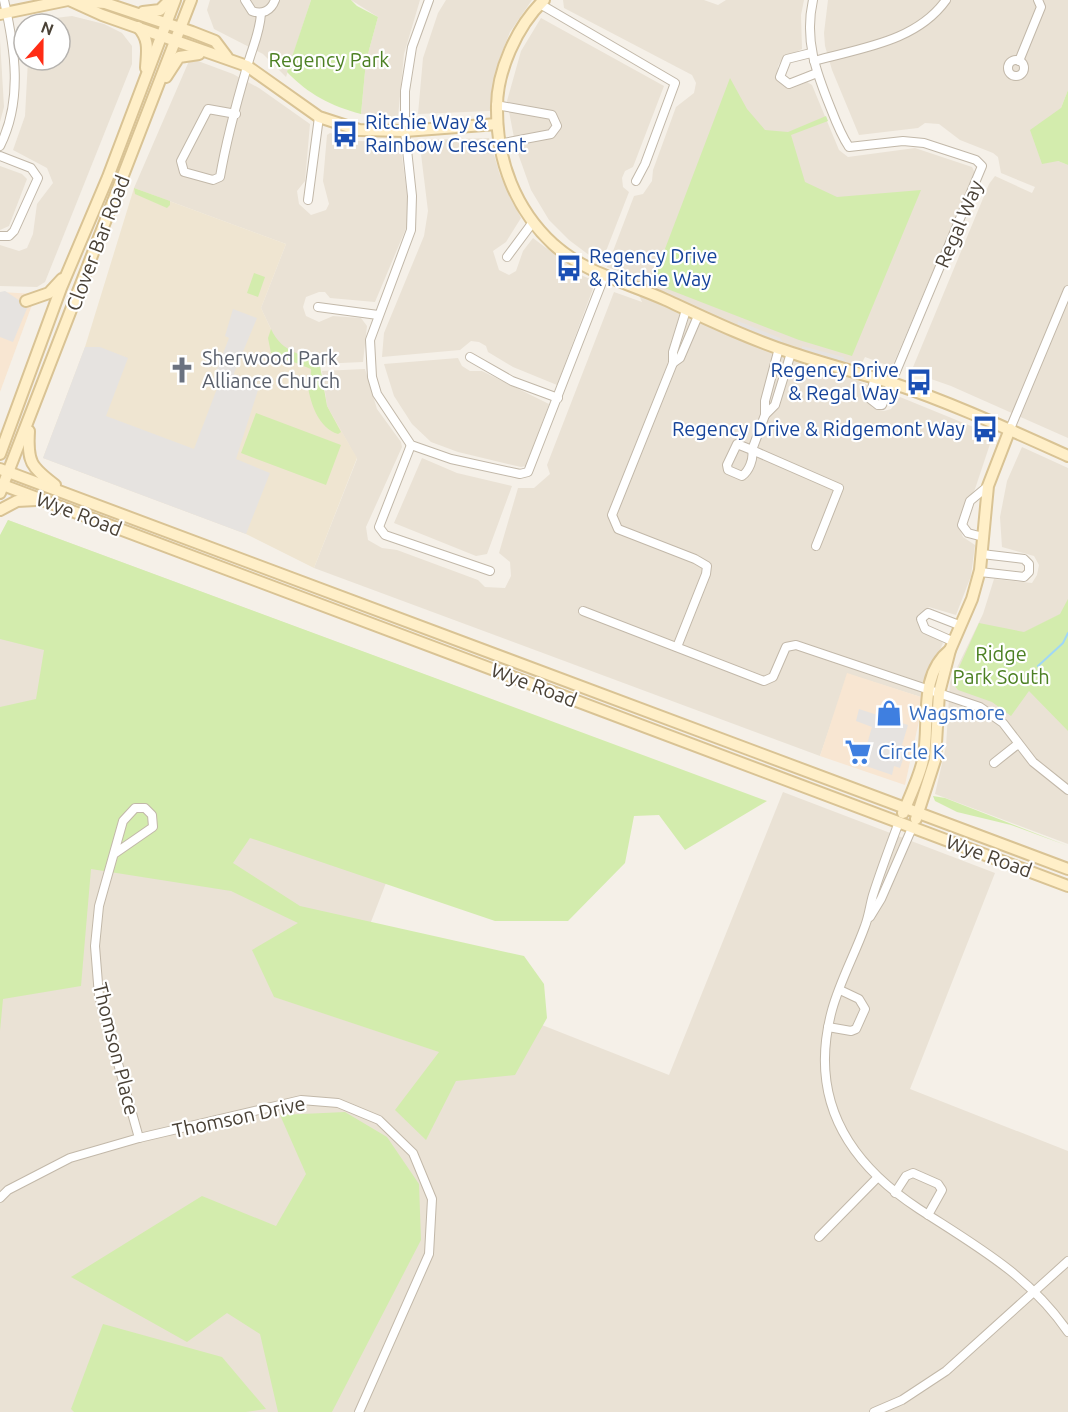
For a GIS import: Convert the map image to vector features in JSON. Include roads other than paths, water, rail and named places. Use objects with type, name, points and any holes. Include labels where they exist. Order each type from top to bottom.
[{"type":"main road","points":[[69,0],[102,15],[208,54]]},
{"type":"main road","points":[[4,13],[69,0],[105,3],[215,41],[227,57]]},
{"type":"main road","points":[[136,13],[160,10],[170,0]]},
{"type":"main road","name":"Clover Bar Road","points":[[0,454],[66,275],[175,0]]},
{"type":"main road","name":"Clover Bar Road","points":[[1,487],[4,470],[29,421],[191,0]]},
{"type":"main road","points":[[542,2],[522,29],[510,53],[496,105],[496,124],[498,144],[507,177],[533,222],[553,243],[574,261],[604,277],[698,316],[791,353],[891,383],[1010,429],[1068,456]]},
{"type":"main road","points":[[137,27],[145,35],[148,44],[146,77]]},
{"type":"main road","points":[[155,92],[179,57],[187,54],[208,54],[227,57],[247,66],[319,117],[359,130],[405,131],[496,124]]},
{"type":"main road","points":[[26,301],[49,293],[66,275]]},
{"type":"main road","points":[[0,432],[14,416]]},
{"type":"main road","points":[[29,421],[30,461],[39,474],[68,494]]},
{"type":"main road","points":[[899,822],[923,759],[941,657],[951,645],[972,599],[980,572],[988,486],[1010,429]]},
{"type":"main road","name":"Wye Road","points":[[4,470],[1068,869]]},
{"type":"main road","name":"Wye Road","points":[[1,487],[43,500],[1068,886]]},
{"type":"main road","points":[[0,510],[17,501],[43,500]]},
{"type":"main road","points":[[912,828],[935,760],[934,691]]},
{"type":"street","points":[[0,146],[14,101],[15,63],[4,13],[4,0]]},
{"type":"street","points":[[245,0],[252,10],[261,13],[270,9],[274,0]]},
{"type":"street","points":[[429,0],[412,47],[408,68],[405,131],[412,196],[411,230],[370,340],[372,377],[377,394],[411,445],[451,459],[525,474],[530,469],[604,277]]},
{"type":"street","name":"Regal Way","points":[[813,0],[808,32],[812,57],[816,73],[849,147],[903,141],[924,143],[976,160],[982,166],[891,383]]},
{"type":"street","points":[[816,73],[789,84],[780,77],[787,59],[812,57],[909,34],[937,13],[946,0]]},
{"type":"street","points":[[1019,61],[1041,7],[1038,0]]},
{"type":"street","points":[[542,2],[675,83],[645,164],[636,181]]},
{"type":"street","points":[[236,114],[208,109],[181,161],[184,172],[218,179],[236,114],[247,66],[261,31],[261,13]]},
{"type":"street","points":[[496,105],[552,116],[557,126],[551,134],[498,144]]},
{"type":"street","points":[[308,200],[319,117]]},
{"type":"street","points":[[0,156],[31,168],[38,178],[14,231],[9,236],[0,236]]},
{"type":"street","points":[[507,257],[533,222]]},
{"type":"street","points":[[1010,429],[1068,290]]},
{"type":"street","points":[[318,307],[378,315]]},
{"type":"street","points":[[677,647],[707,566],[695,559],[618,529],[612,515],[673,363],[672,352],[686,310]]},
{"type":"street","points":[[673,363],[680,358],[698,316]]},
{"type":"street","points":[[779,348],[765,401],[765,415],[752,450],[839,488],[816,546]]},
{"type":"street","points":[[765,415],[775,405],[791,353]]},
{"type":"street","points":[[470,357],[512,381],[558,398]]},
{"type":"street","points":[[874,378],[869,398],[878,405],[884,403],[891,383]]},
{"type":"street","points":[[411,445],[379,527],[385,535],[490,571]]},
{"type":"street","points":[[983,537],[968,533],[962,525],[970,501],[988,486]]},
{"type":"street","points":[[980,572],[1023,577],[1029,572],[1029,564],[1024,559],[982,554]]},
{"type":"street","points":[[583,611],[764,681],[773,677],[786,647],[796,645],[934,691],[987,711],[1003,723],[1033,762],[1068,790]]},
{"type":"street","points":[[951,645],[925,629],[921,620],[928,613],[959,625]]},
{"type":"street","points":[[994,763],[1017,744]]},
{"type":"street","name":"Thomson Place","points":[[114,854],[153,826],[152,815],[145,808],[135,808],[123,821],[99,906],[95,946],[99,996],[139,1138]]},
{"type":"street","points":[[899,822],[872,897],[866,923],[828,1027],[825,1066],[832,1108],[849,1144],[877,1178],[895,1193],[1005,1266],[1035,1290],[1068,1332]]},
{"type":"street","points":[[866,923],[881,899],[912,828]]},
{"type":"street","points":[[828,1027],[851,1031],[856,1029],[865,1009],[859,999],[840,990]]},
{"type":"street","name":"Thomson Drive","points":[[0,1198],[8,1190],[70,1158],[139,1138],[301,1100],[338,1103],[380,1120],[413,1153],[432,1199],[429,1254],[358,1412]]},
{"type":"street","points":[[895,1193],[906,1176],[913,1173],[938,1184],[942,1190],[940,1197],[928,1215]]},
{"type":"street","points":[[819,1237],[856,1202],[877,1178]]},
{"type":"street","points":[[874,1412],[931,1383],[1068,1261]]},
{"type":"waterway","points":[[1038,666],[1063,643],[1068,633]]},
{"type":"place","name":"Ritchie Way & Rainbow Crescent","points":[[345,134]]},
{"type":"place","name":"Regency Drive & Ritchie Way","points":[[569,268]]},
{"type":"place","name":"Sherwood Park Alliance Church","points":[[182,370]]},
{"type":"place","name":"Regency Drive & Regal Way","points":[[919,382]]},
{"type":"place","name":"Regency Drive & Ridgemont Way","points":[[985,429]]},
{"type":"place","name":"Wagsmore","points":[[889,713]]},
{"type":"place","name":"Circle K","points":[[858,752]]},
{"type":"park label","name":"Regency Park","points":[[329,60]]},
{"type":"park label","name":"Ridge Park South","points":[[1001,666]]}]
